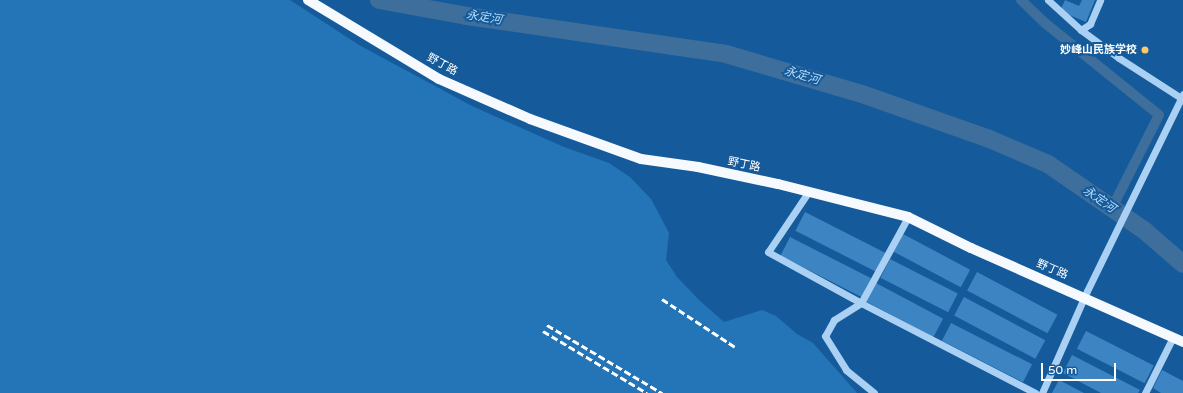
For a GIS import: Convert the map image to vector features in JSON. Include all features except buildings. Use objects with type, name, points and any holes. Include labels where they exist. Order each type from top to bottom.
[{"type":"main road","name":"野丁路","points":[[308,0],[439,79],[530,119],[600,146],[641,159],[698,167],[809,191],[908,217],[971,248],[1086,294],[1183,342]]},
{"type":"street","points":[[1042,393],[1086,294],[1164,130],[1182,96],[1081,30],[1048,0]]},
{"type":"street","points":[[1081,30],[1090,24],[1100,0]]},
{"type":"street","points":[[809,191],[768,252],[861,303],[1035,393]]},
{"type":"street","points":[[874,393],[846,370],[825,336],[834,320],[861,303],[908,217]]},
{"type":"street","points":[[1145,393],[1173,337]]},
{"type":"shaded area","points":[[0,0],[290,0],[359,45],[472,106],[564,147],[609,163],[630,177],[651,199],[669,233],[666,260],[677,277],[699,300],[724,322],[762,310],[776,316],[797,334],[813,343],[857,393],[0,393]]},
{"type":"waterway","name":"永定河","points":[[379,0],[467,16],[726,54],[862,94],[987,138],[1048,164],[1145,231],[1183,264]]},
{"type":"waterway","points":[[1021,0],[1045,23],[1159,115],[1112,208]]},
{"type":"railway","points":[[662,299],[735,347]]},
{"type":"railway","points":[[547,325],[662,393]]},
{"type":"railway","points":[[543,331],[647,393]]},
{"type":"place","name":"妙峰山民族学校","points":[[1145,50]]}]
